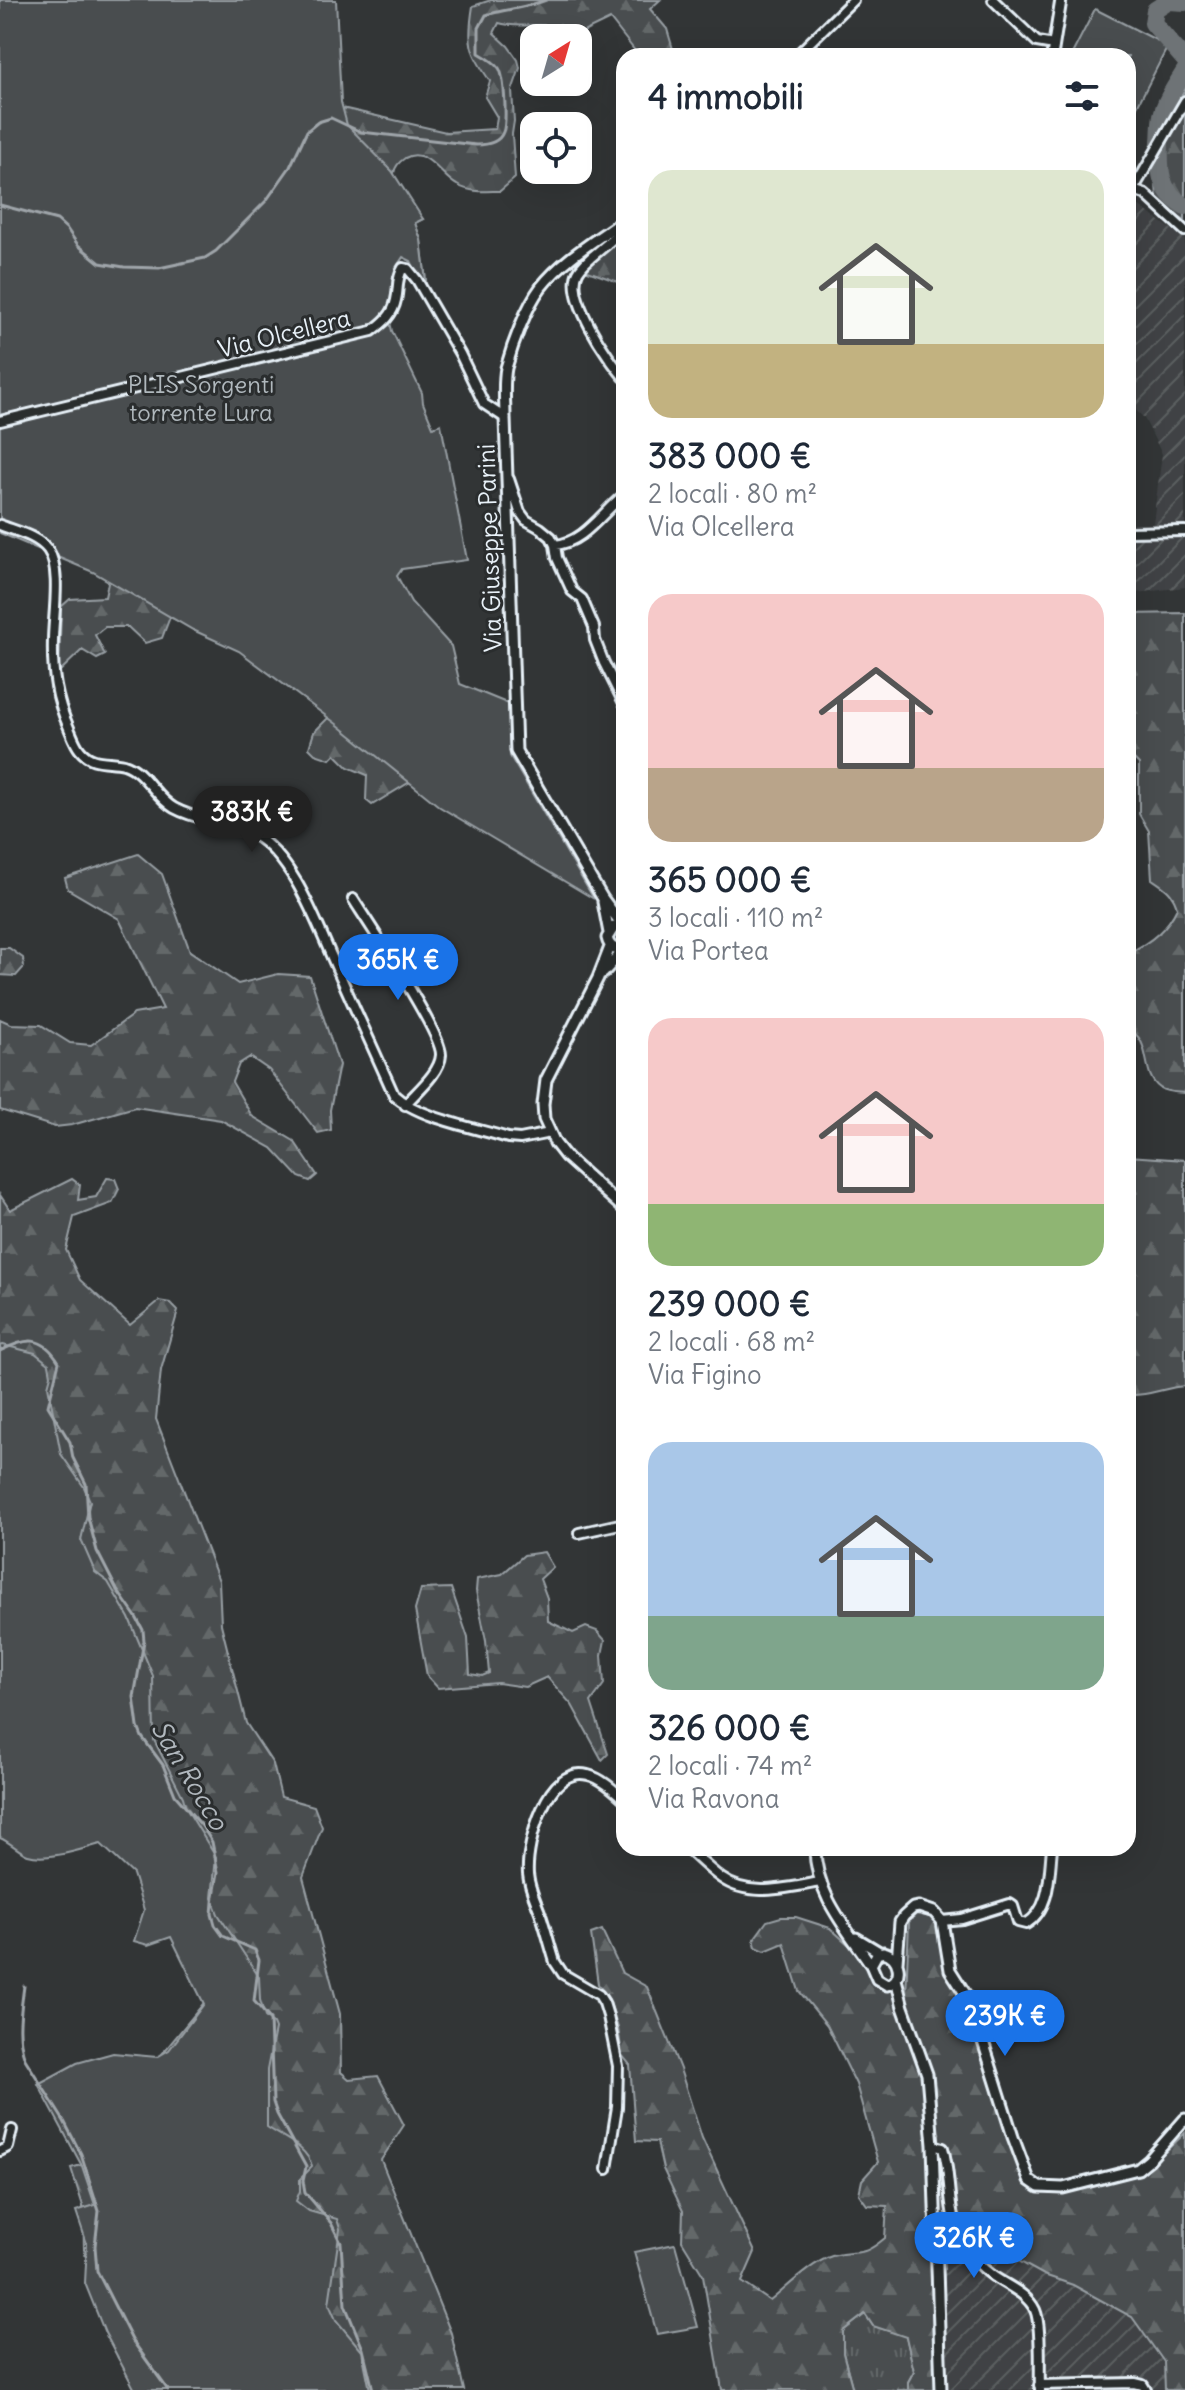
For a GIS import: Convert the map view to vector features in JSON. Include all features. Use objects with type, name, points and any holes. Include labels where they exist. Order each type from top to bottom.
[{"type":"street","points":[[804,48],[849,4],[838,0]]},
{"type":"street","points":[[993,0],[1037,42],[1048,48]]},
{"type":"street","points":[[1053,48],[1061,0]]},
{"type":"street","points":[[1136,183],[1185,101]]},
{"type":"street","points":[[1136,193],[1145,194],[1185,231]]},
{"type":"street","name":"Via Giuseppe Parini","points":[[616,227],[568,261],[540,288],[526,314],[506,370],[505,418],[516,751],[616,917]]},
{"type":"street","points":[[616,233],[576,276],[579,299],[593,332],[616,367]]},
{"type":"street","name":"Via Olcellera","points":[[0,421],[372,331],[392,313],[398,278],[403,268],[408,269],[417,280],[460,354],[484,404],[505,418]]},
{"type":"street","points":[[507,471],[520,512],[526,520],[551,537],[572,591],[582,599],[594,627],[595,640],[616,687]]},
{"type":"street","points":[[555,545],[573,542],[616,501]]},
{"type":"street","points":[[0,525],[35,539],[48,549],[53,560],[55,686],[60,708],[79,750],[90,759],[124,764],[136,770],[157,796],[174,808],[255,835],[271,849],[300,890],[394,1095],[405,1105],[508,1138],[520,1139],[550,1133]]},
{"type":"street","points":[[1136,532],[1185,531]]},
{"type":"street","points":[[353,899],[403,978],[437,1040],[441,1054],[437,1068],[405,1105]]},
{"type":"street","name":"Via Giuseppe Parini","points":[[603,899],[610,947]]},
{"type":"street","points":[[609,933],[616,927]]},
{"type":"street","points":[[616,950],[610,947],[598,978],[546,1080],[543,1104],[544,1119],[550,1133],[566,1157],[616,1202]]},
{"type":"street","points":[[598,978],[616,959]]},
{"type":"street","points":[[579,1533],[616,1525]]},
{"type":"street","points":[[607,2169],[618,2080],[608,2016],[599,1995],[563,1974],[555,1962],[528,1877],[528,1860],[537,1819],[557,1784],[568,1777],[589,1775],[616,1794]]},
{"type":"street","points":[[696,1856],[721,1878],[749,1890],[821,1882]]},
{"type":"street","points":[[815,1856],[832,1910],[852,1935],[877,1979],[887,1985],[903,2007]]},
{"type":"street","points":[[942,1921],[962,1919],[1010,1904],[1018,1922],[1026,1924],[1032,1920],[1046,1897],[1051,1856]]},
{"type":"street","points":[[887,1985],[893,1984],[898,1971],[900,1922],[913,1908],[934,1912],[942,1921],[950,1970],[971,2003],[1029,2180],[1039,2187],[1063,2188],[1138,2169],[1185,2119]]},
{"type":"street","points":[[852,1935],[897,1962]]},
{"type":"street","points":[[871,1965],[873,1959],[898,1943]]},
{"type":"street","points":[[896,1979],[927,2074],[933,2145],[941,2390]]},
{"type":"street","points":[[0,2151],[8,2147],[12,2130]]},
{"type":"street","points":[[933,2145],[943,2148],[946,2158],[949,2195],[959,2236],[971,2254],[991,2274],[1030,2301],[1037,2313],[1040,2387],[1106,2387],[1135,2383],[1143,2385],[1146,2390]]},
{"type":"shaded area","points":[[1136,204],[1185,239],[1185,587],[1136,593],[1136,538],[1151,538],[1162,454],[1144,418],[1136,410]]},
{"type":"shaded area","points":[[966,2231],[1044,2275],[1073,2285],[1132,2317],[1164,2362],[1165,2390],[947,2390],[940,2239]]},
{"type":"green space","name":"PLIS Sorgenti torrente Lura","points":[[0,0],[336,0],[341,102],[347,125],[392,171],[423,219],[415,223],[421,240],[426,282],[422,284],[411,261],[403,257],[395,269],[394,295],[387,309],[392,331],[422,393],[433,427],[441,424],[467,560],[402,569],[397,576],[411,602],[451,646],[460,684],[509,704],[510,756],[594,899],[440,807],[239,651],[193,630],[93,572],[0,533]]},
{"type":"green space","points":[[491,0],[660,0],[650,9],[667,29],[673,48],[633,48],[610,19],[592,28],[592,24],[499,23],[494,33],[508,46],[520,68],[512,91],[515,178],[500,191],[473,190],[457,185],[420,156],[413,155],[399,163],[394,173],[396,184],[423,219],[415,223],[421,240],[426,281],[422,284],[411,261],[403,257],[395,269],[394,295],[320,103],[446,132],[495,129],[497,117],[485,97],[490,81],[474,54],[470,29],[473,6]]},
{"type":"green space","points":[[1095,9],[1168,46],[1136,108],[1136,48],[1075,48]]},
{"type":"green space","points":[[1185,89],[1185,221],[1166,209],[1157,197],[1149,153]]},
{"type":"green space","points":[[616,242],[616,281],[585,270]]},
{"type":"green space","points":[[109,578],[241,650],[170,617],[162,638],[145,643],[128,627],[105,627],[95,635],[105,655],[97,659],[82,650],[59,672],[61,607],[70,599],[105,597]]},
{"type":"green space","points":[[1185,613],[1185,1093],[1166,1091],[1154,1082],[1136,1034],[1136,949],[1157,935],[1177,908],[1171,894],[1152,879],[1149,831],[1139,814],[1136,614]]},
{"type":"green space","points":[[333,713],[413,780],[372,805],[366,800],[367,775],[348,767],[335,754],[330,759],[315,754],[309,748],[314,732]]},
{"type":"green space","points":[[138,854],[162,874],[190,951],[238,984],[278,974],[310,976],[339,1065],[330,1110],[331,1130],[318,1133],[269,1070],[250,1057],[239,1064],[232,1082],[252,1116],[294,1141],[317,1175],[310,1181],[299,1177],[272,1148],[221,1120],[135,1107],[55,1127],[0,1110],[0,1019],[11,1024],[41,1025],[70,1043],[91,1045],[134,1014],[163,1009],[119,919],[68,889],[65,878]]},
{"type":"green space","points":[[0,948],[9,948],[23,958],[24,967],[16,976],[0,975]]},
{"type":"green space","points":[[1136,1157],[1185,1160],[1185,1386],[1136,1395]]},
{"type":"green space","points":[[107,1178],[115,1179],[119,1189],[112,1203],[74,1217],[66,1250],[80,1280],[130,1325],[159,1301],[170,1303],[178,1311],[161,1370],[156,1419],[219,1581],[221,1624],[246,1723],[273,1764],[281,1797],[314,1806],[322,1827],[303,1877],[340,2014],[341,2072],[349,2079],[378,2076],[404,2125],[381,2160],[451,2333],[464,2390],[141,2390],[118,2358],[90,2275],[84,2249],[83,2206],[71,2168],[85,2164],[157,2060],[208,1998],[145,1877],[102,1838],[0,1797],[0,1195],[10,1210],[72,1179],[80,1185],[78,1200],[96,1197]]},
{"type":"green space","points":[[0,1346],[35,1353],[49,1364],[51,1375],[48,1386],[61,1454],[90,1501],[81,1540],[95,1572],[108,1582],[129,1618],[153,1676],[154,1740],[186,1808],[216,1857],[212,1898],[218,1914],[259,1977],[260,2000],[265,2017],[275,2029],[267,2070],[267,2127],[294,2144],[310,2160],[312,2167],[300,2179],[296,2201],[309,2211],[337,2219],[340,2229],[329,2304],[336,2320],[362,2351],[370,2390],[135,2390],[105,2333],[85,2283],[87,2244],[76,2211],[95,2205],[82,2166],[38,2084],[77,2063],[113,2053],[157,2057],[169,2050],[204,2004],[171,1937],[148,1945],[134,1941],[144,1910],[133,1874],[101,1844],[45,1857],[25,1854],[0,1838]]},
{"type":"green space","points":[[544,1552],[553,1567],[540,1579],[547,1598],[548,1621],[573,1633],[586,1627],[597,1631],[605,1640],[602,1655],[604,1684],[591,1702],[608,1754],[602,1760],[572,1705],[547,1677],[525,1687],[498,1683],[438,1688],[427,1676],[415,1610],[421,1589],[451,1588],[468,1638],[470,1674],[482,1676],[489,1673],[476,1591],[477,1579],[502,1574],[524,1555]]},
{"type":"green space","points":[[916,1914],[931,1917],[938,1925],[960,2005],[971,2027],[1027,2186],[1060,2194],[1142,2174],[1185,2133],[1185,2390],[1165,2390],[1164,2362],[1132,2317],[1073,2285],[1044,2275],[966,2232],[940,2239],[947,2390],[908,2390],[908,2382],[914,2371],[906,2337],[873,2326],[865,2314],[843,2331],[843,2353],[853,2390],[722,2390],[703,2275],[682,2241],[683,2211],[663,2169],[657,2142],[636,2141],[630,2065],[622,2055],[609,1999],[598,1984],[591,1934],[602,1930],[622,1973],[647,1987],[680,2069],[702,2138],[755,2252],[742,2282],[770,2301],[824,2259],[865,2251],[877,2245],[885,2238],[887,2206],[867,2205],[859,2194],[862,2180],[878,2162],[856,2084],[827,2025],[799,1991],[784,1943],[765,1951],[756,1947],[754,1939],[767,1921],[781,1917],[796,1917],[830,1928],[906,1996],[909,1922]]},
{"type":"green space","points":[[675,2244],[698,2327],[657,2334],[634,2252]]},
{"type":"green space","points":[[865,2314],[873,2326],[906,2336],[914,2371],[908,2382],[908,2390],[853,2390],[843,2353],[843,2331]]},
{"type":"waterway","name":"San Rocco","points":[[0,205],[57,220],[78,245],[100,263],[159,268],[205,258],[266,201],[290,167],[307,131],[318,122],[331,118],[361,132],[476,145],[498,139],[503,132],[505,119],[503,81],[497,66],[479,53],[479,28],[486,15],[546,0]]},
{"type":"waterway","points":[[1185,2],[1169,1],[1155,10],[1153,23],[1185,60]]},
{"type":"waterway","points":[[1185,71],[1164,110],[1160,151],[1160,170],[1165,186],[1185,206]]},
{"type":"waterway","name":"San Rocco","points":[[0,1351],[18,1343],[33,1341],[46,1347],[59,1362],[48,1406],[70,1442],[73,1458],[86,1484],[88,1517],[97,1551],[143,1630],[144,1641],[134,1697],[138,1727],[163,1765],[175,1795],[212,1842],[218,1872],[212,1914],[215,1925],[223,1936],[255,1950],[259,1960],[254,2001],[270,2019],[273,2102],[306,2167],[303,2181],[305,2192],[331,2223],[341,2243],[345,2305],[363,2349],[373,2390]]},
{"type":"waterway","points":[[24,1986],[20,2022],[22,2050],[81,2154],[99,2211],[95,2246],[97,2271],[132,2340],[168,2390]]},
{"type":"waterway","points":[[338,2390],[355,2390]]}]
